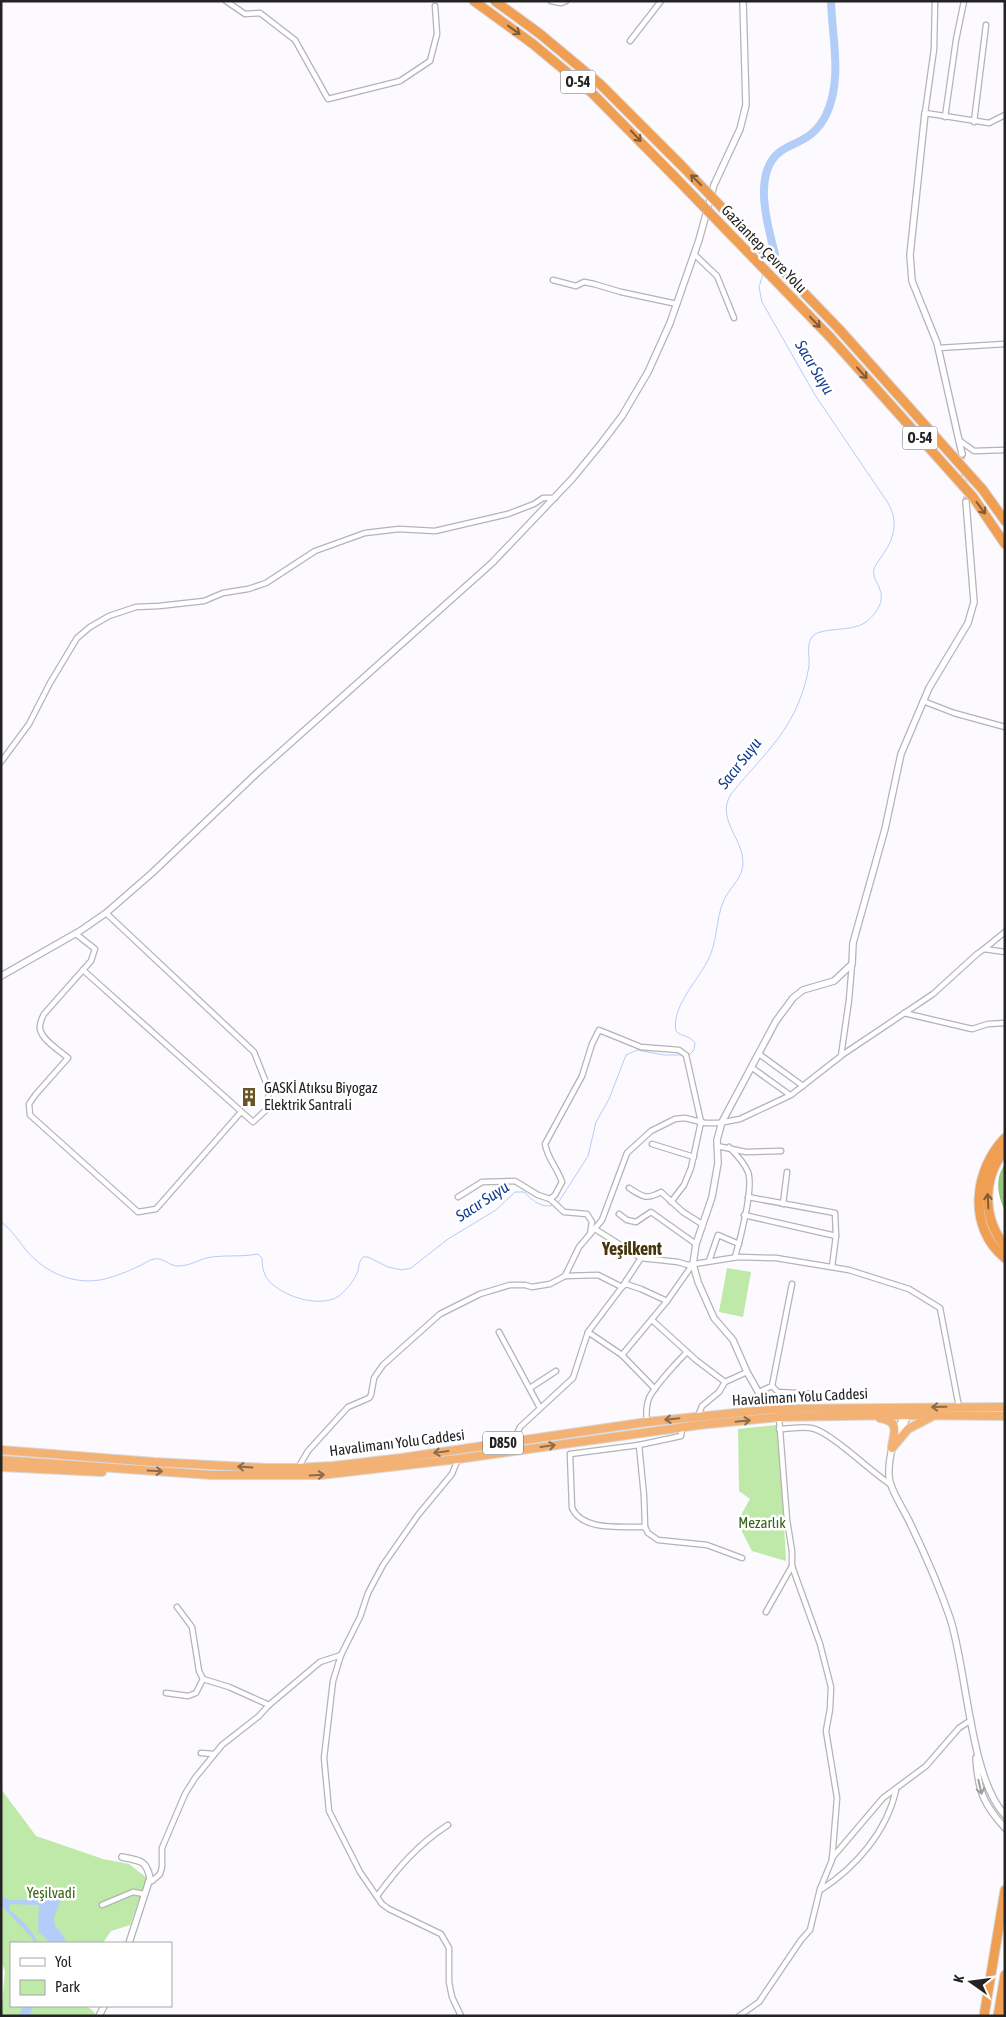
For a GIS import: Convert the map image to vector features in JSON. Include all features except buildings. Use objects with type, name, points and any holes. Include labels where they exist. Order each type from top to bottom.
[{"type":"highway","name":"Gaziantep Çevre Yolu","points":[[474,1],[533,44],[592,93],[672,174],[830,337],[974,497],[1005,544]]},
{"type":"highway","name":"Gaziantep Çevre Yolu","points":[[495,1],[540,34],[600,84],[681,165],[839,329],[983,490],[1005,521]]},
{"type":"highway","points":[[1005,1138],[988,1160],[980,1182],[978,1195],[979,1209],[984,1228],[991,1242],[1005,1258]]},
{"type":"highway","points":[[1005,1150],[991,1174],[987,1195],[992,1225],[998,1238],[1005,1246]]},
{"type":"highway","name":"Havalimanı Yolu Caddesi","points":[[1,1460],[131,1470],[247,1476],[321,1475],[458,1459],[682,1428],[779,1418],[865,1415],[959,1407],[1005,1407]]},
{"type":"highway","name":"Havalimanı Yolu Caddesi","points":[[1,1450],[154,1462],[298,1468],[392,1459],[647,1422],[773,1409],[908,1411],[942,1415],[1005,1416]]},
{"type":"highway","points":[[865,1415],[890,1420],[894,1431],[892,1448]]},
{"type":"highway","points":[[892,1448],[899,1438],[918,1422],[942,1415]]},
{"type":"highway","points":[[1,1467],[90,1472],[131,1470]]},
{"type":"highway","points":[[984,2016],[1005,1890]]},
{"type":"highway","points":[[998,2016],[1005,1975]]},
{"type":"street","points":[[226,1],[245,14],[260,14],[294,40],[328,99],[400,81],[430,60],[438,34],[434,6]]},
{"type":"street","points":[[551,1],[561,4],[566,1]]},
{"type":"street","points":[[630,41],[661,1]]},
{"type":"street","points":[[1,976],[76,934],[106,912],[193,836],[257,773],[492,563],[572,479],[622,416],[648,372],[677,304],[714,185],[740,129],[746,105],[746,37],[743,1]]},
{"type":"street","points":[[935,1],[934,49],[925,113],[910,255],[912,281],[938,348],[962,454]]},
{"type":"street","points":[[946,117],[956,40],[964,1]]},
{"type":"street","points":[[974,122],[986,25]]},
{"type":"street","points":[[925,113],[989,123],[1005,115],[1005,110]]},
{"type":"street","points":[[694,254],[717,276],[734,318]]},
{"type":"street","points":[[553,280],[576,286],[584,282],[677,304]]},
{"type":"street","points":[[938,348],[1005,344]]},
{"type":"street","points":[[959,440],[974,451],[1005,450]]},
{"type":"street","points":[[1,762],[30,724],[50,683],[77,638],[90,627],[109,616],[136,607],[204,601],[223,593],[248,589],[266,583],[315,551],[365,533],[398,529],[434,531],[500,516],[534,504],[542,498],[555,498]]},
{"type":"street","points":[[841,1056],[849,1000],[853,943],[886,829],[901,754],[923,701],[968,623],[974,602],[966,502]]},
{"type":"street","points":[[923,701],[954,713],[1005,727]]},
{"type":"street","points":[[82,970],[254,1122],[267,1110],[269,1090],[254,1052],[106,912]]},
{"type":"street","points":[[564,1276],[579,1247],[602,1220],[627,1154],[651,1131],[675,1119],[685,1118],[701,1122],[728,1123],[790,1095],[841,1056],[933,994],[1005,932]]},
{"type":"street","points":[[76,934],[95,949],[91,960],[44,1014],[40,1023],[40,1030],[44,1037],[68,1058],[36,1094],[30,1104],[30,1115],[138,1212],[156,1209],[241,1112]]},
{"type":"street","points":[[984,950],[1005,952]]},
{"type":"street","points":[[773,1409],[747,1372],[733,1340],[714,1318],[698,1282],[693,1264],[696,1244],[712,1197],[718,1164],[718,1146],[722,1122],[776,1021],[793,998],[803,990],[834,982],[852,964]]},
{"type":"street","points":[[904,1013],[972,1029],[988,1024],[1005,1023]]},
{"type":"street","points":[[551,1200],[562,1182],[559,1172],[548,1156],[545,1144],[582,1076],[592,1044],[599,1030],[641,1047],[684,1054],[701,1122],[694,1157],[684,1185],[671,1202]]},
{"type":"street","points":[[759,1054],[803,1086]]},
{"type":"street","points":[[751,1068],[790,1095]]},
{"type":"street","points":[[652,1144],[694,1157]]},
{"type":"street","points":[[718,1146],[746,1152],[781,1151]]},
{"type":"street","points":[[729,1147],[739,1157],[749,1174],[748,1197],[735,1257]]},
{"type":"street","points":[[783,1204],[787,1172]]},
{"type":"street","points":[[458,1197],[482,1182],[515,1180],[538,1195],[551,1200],[564,1212],[587,1214],[592,1222],[590,1235]]},
{"type":"street","points":[[629,1188],[646,1197],[652,1197],[661,1192],[671,1202],[702,1224]]},
{"type":"street","points":[[748,1197],[835,1213],[836,1236],[832,1267]]},
{"type":"street","points":[[619,1214],[627,1220],[636,1222],[651,1212],[696,1244]]},
{"type":"street","points":[[744,1215],[836,1236]]},
{"type":"street","points":[[595,1229],[640,1258],[693,1264],[735,1257],[776,1258],[849,1270],[909,1289],[940,1308],[959,1407]]},
{"type":"street","points":[[709,1261],[718,1235],[739,1244]]},
{"type":"street","points":[[514,1441],[520,1427],[573,1378],[588,1332],[622,1287],[640,1258]]},
{"type":"street","points":[[622,1355],[667,1301],[693,1264]]},
{"type":"street","points":[[298,1468],[308,1451],[348,1407],[369,1398],[374,1378],[382,1365],[440,1314],[480,1294],[510,1285],[532,1287],[550,1284],[564,1276],[598,1275],[622,1287]]},
{"type":"street","points":[[622,1287],[626,1284],[636,1287],[667,1301]]},
{"type":"street","points":[[755,1412],[760,1393],[772,1386],[792,1284]]},
{"type":"street","points":[[652,1320],[725,1382]]},
{"type":"street","points":[[499,1332],[540,1408]]},
{"type":"street","points":[[588,1332],[622,1355],[655,1389]]},
{"type":"street","points":[[647,1422],[648,1402],[655,1389],[688,1352]]},
{"type":"street","points":[[530,1388],[556,1371]]},
{"type":"street","points":[[698,1416],[702,1406],[719,1392],[725,1382],[747,1372]]},
{"type":"street","points":[[772,1386],[778,1392],[815,1394]]},
{"type":"street","points":[[908,1411],[892,1448],[889,1463],[890,1484],[922,1548],[950,1618],[972,1720],[980,1793],[987,1808],[1005,1828]]},
{"type":"street","points":[[739,2016],[759,2002],[801,1940],[810,1930],[820,1890],[832,1858],[837,1798],[826,1731],[831,1687],[820,1644],[792,1566],[779,1418]]},
{"type":"street","points":[[645,1527],[600,1525],[588,1522],[574,1514],[572,1508],[570,1454],[639,1445],[681,1436],[682,1428]]},
{"type":"street","points":[[779,1429],[811,1428],[821,1432],[851,1452],[876,1475],[890,1484]]},
{"type":"street","points":[[639,1445],[645,1527],[648,1533],[658,1540],[707,1545],[742,1558]]},
{"type":"street","points":[[458,1459],[452,1474],[418,1515],[383,1565],[368,1593],[360,1617],[341,1655],[333,1681],[324,1758],[328,1811],[351,1858],[382,1904],[441,1934],[448,1948],[449,1982],[452,1996],[461,2016]]},
{"type":"street","points":[[766,1612],[792,1566]]},
{"type":"street","points":[[178,1606],[192,1627],[199,1671],[203,1680]]},
{"type":"street","points":[[148,1882],[160,1874],[162,1848],[185,1794],[214,1754],[222,1745],[259,1716],[269,1705],[320,1662],[341,1655]]},
{"type":"street","points":[[203,1680],[229,1686],[269,1705]]},
{"type":"street","points":[[166,1693],[188,1696],[196,1693],[203,1680]]},
{"type":"street","points":[[832,1858],[883,1798],[896,1790],[933,1759],[959,1728],[972,1720]]},
{"type":"street","points":[[975,1739],[988,1788],[999,1809],[1005,1815]]},
{"type":"street","points":[[201,1753],[214,1754]]},
{"type":"street","points":[[820,1890],[838,1878],[866,1852],[893,1805],[896,1790]]},
{"type":"street","points":[[377,1896],[419,1846],[448,1825]]},
{"type":"street","points":[[122,1857],[143,1862],[148,1867],[150,1878],[129,1942]]},
{"type":"street","points":[[102,1905],[133,1892],[144,1894]]},
{"type":"green space","points":[[1005,1164],[1005,1211],[998,1182]]},
{"type":"green space","points":[[727,1268],[751,1272],[743,1317],[719,1312]]},
{"type":"green space","name":"Mezarlık","points":[[776,1425],[781,1467],[786,1561],[752,1551],[737,1522],[750,1499],[739,1491],[738,1429]]},
{"type":"green space","name":"Yeşilvadi","points":[[1,1789],[36,1836],[103,1859],[129,1864],[147,1878],[130,1925],[111,1931],[104,1942],[10,1942],[10,2007],[88,2007],[95,2013],[95,2016],[1,2016],[5,1971],[1,1961]]},
{"type":"water","points":[[1,1896],[9,1900],[61,1900],[54,1917],[55,1926],[63,1935],[66,1942],[50,1942],[39,1933],[39,1905],[10,1904],[9,1910],[33,1933],[38,1942],[34,1942],[1,1905]]},
{"type":"water","points":[[23,2007],[34,2007],[29,2016],[19,2016]]},
{"type":"waterway","name":"Sacır Suyu","points":[[775,254],[765,212],[765,182],[768,168],[775,156],[814,132],[826,115],[831,101],[835,73],[831,1]]},
{"type":"waterway","name":"Sacır Suyu","points":[[689,1055],[694,1050],[695,1043],[676,1031],[677,1013],[711,955],[721,908],[742,870],[741,850],[729,823],[727,804],[731,794],[779,738],[794,713],[806,679],[809,666],[809,644],[812,637],[822,632],[860,625],[876,612],[880,604],[881,595],[874,577],[874,569],[890,543],[894,530],[893,517],[888,503],[815,395],[762,302],[759,287],[763,274]]},
{"type":"waterway","name":"Sacır Suyu","points":[[558,1203],[588,1156],[596,1122],[609,1099],[626,1055],[637,1050],[664,1055],[682,1055]]},
{"type":"waterway","name":"Sacır Suyu","points":[[1,1222],[42,1265],[61,1276],[72,1279],[83,1281],[105,1279],[154,1259],[161,1259],[179,1266],[212,1257],[258,1254],[262,1258],[266,1277],[280,1290],[289,1295],[311,1301],[321,1301],[331,1300],[345,1291],[356,1275],[363,1257],[368,1257],[388,1267],[402,1270],[411,1268],[448,1239],[496,1210],[515,1192],[524,1192],[541,1205],[555,1205]]},
{"type":"tunnel","points":[[962,454],[966,502]]},
{"type":"place","name":"GASKİ Atıksu Biyogaz Elektrik Santrali","points":[[249,1097]]},
{"type":"district","name":"Yeşilkent","points":[[632,1249]]}]
